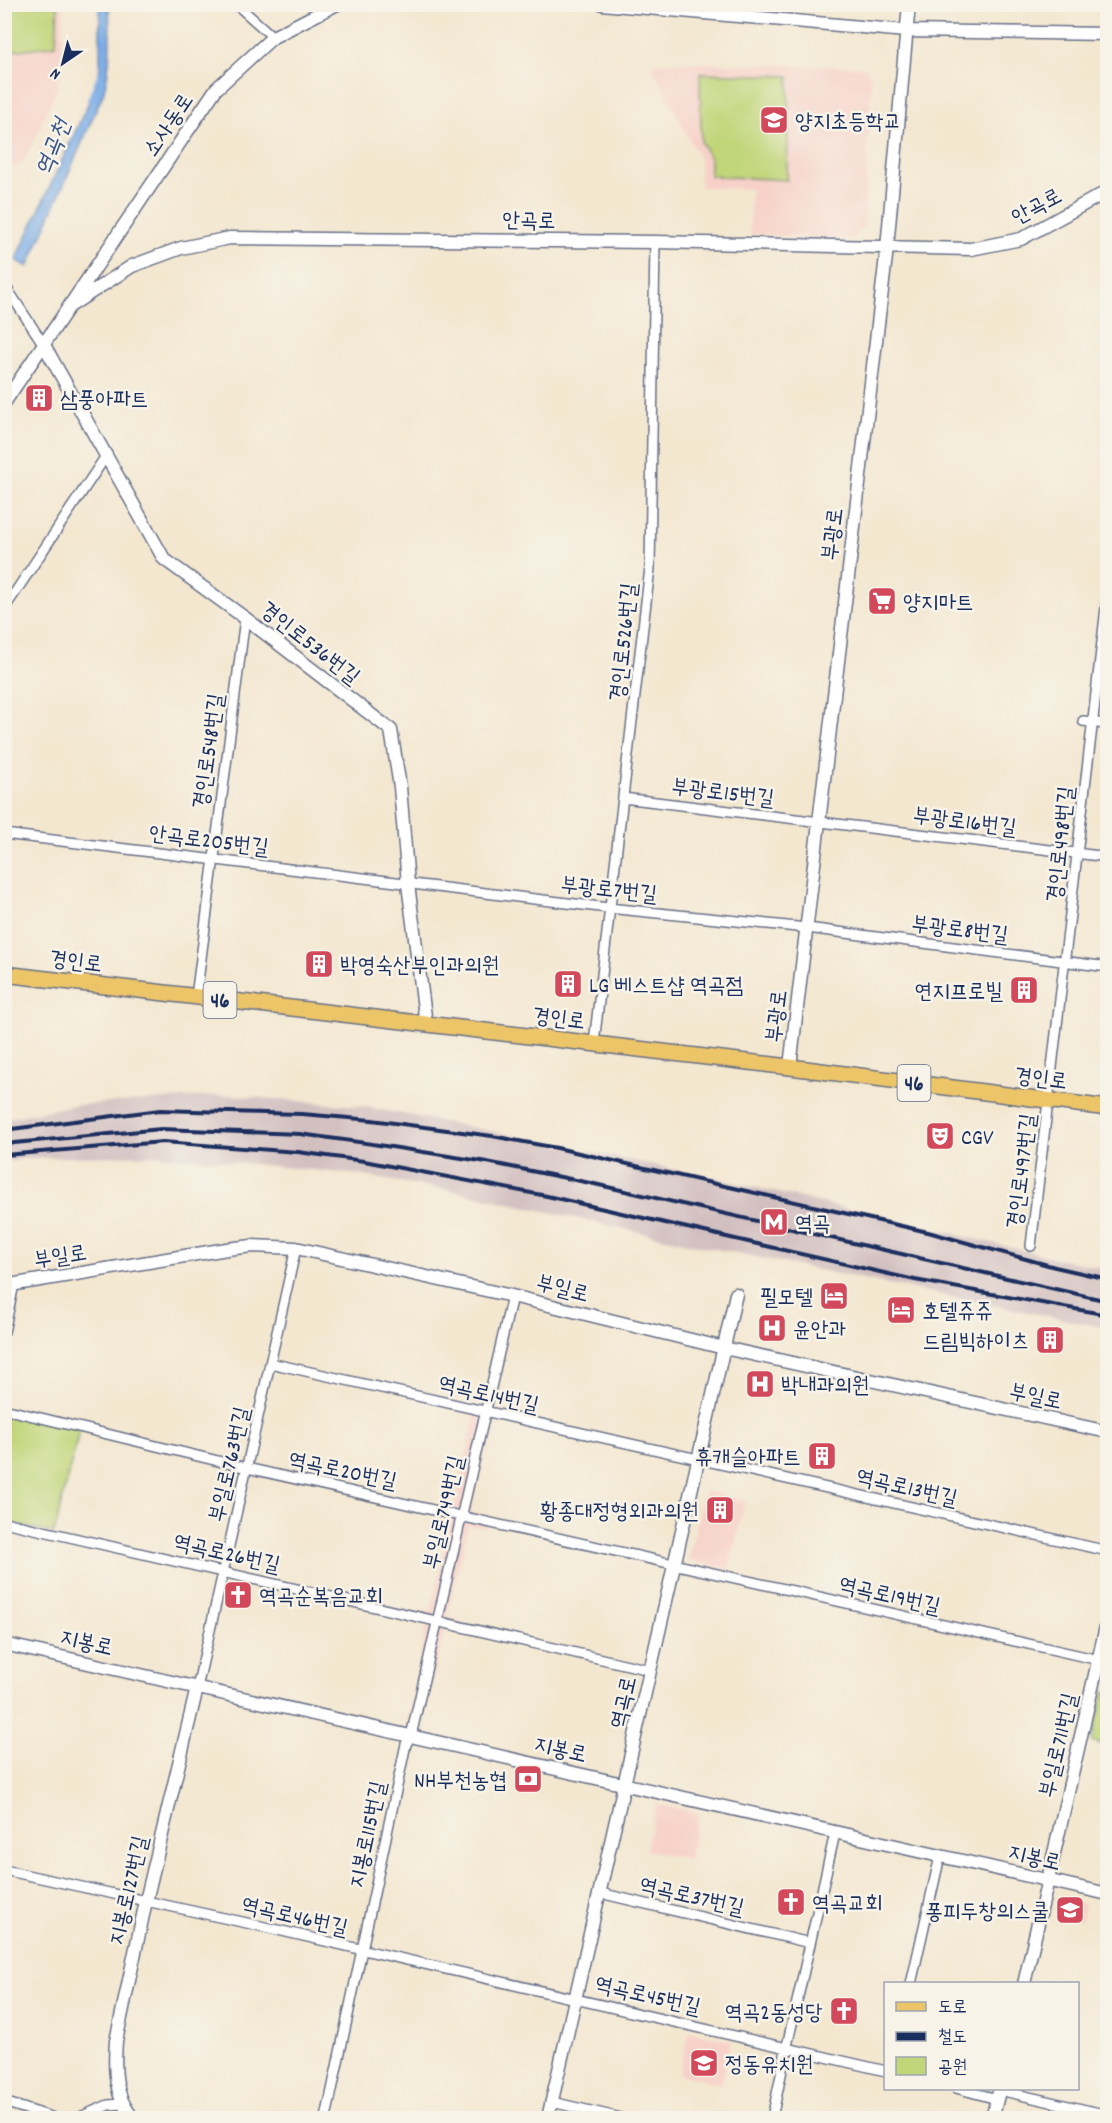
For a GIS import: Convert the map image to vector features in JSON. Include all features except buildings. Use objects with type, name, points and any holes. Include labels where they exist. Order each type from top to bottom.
[{"type":"main road","name":"경인로","points":[[4,974],[594,1043],[1107,1108]]},
{"type":"street","points":[[236,4],[273,37]]},
{"type":"street","name":"소사동로","points":[[70,306],[216,89],[273,37],[337,4]]},
{"type":"street","points":[[602,4],[906,32],[1107,34]]},
{"type":"street","name":"부광로","points":[[790,1067],[887,248],[909,4]]},
{"type":"street","name":"안곡로","points":[[4,403],[70,306],[132,266],[181,248],[230,238],[655,242],[971,249],[1021,239],[1107,191]]},
{"type":"street","name":"경인로526번길","points":[[594,1043],[608,908],[650,568],[655,242]]},
{"type":"street","points":[[4,284],[44,345]]},
{"type":"street","name":"경인로536번길","points":[[44,345],[164,559],[246,618],[391,730],[400,787],[408,884],[426,1024]]},
{"type":"street","points":[[4,609],[106,456]]},
{"type":"street","name":"경인로498번길","points":[[1048,1101],[1078,854],[1088,722],[1107,591]]},
{"type":"street","name":"경인로548번길","points":[[196,997],[246,618]]},
{"type":"street","points":[[1088,722],[1104,724]]},
{"type":"street","name":"부광로15번길","points":[[623,798],[818,822]]},
{"type":"street","name":"부광로16번길","points":[[818,822],[1107,857]]},
{"type":"street","name":"안곡로205번길","points":[[4,834],[213,858],[408,884]]},
{"type":"street","name":"부광로7번길","points":[[408,884],[608,908],[807,928]]},
{"type":"street","name":"부광로8번길","points":[[807,928],[1107,967]]},
{"type":"street","name":"경인로497번길","points":[[1031,1246],[1048,1101]]},
{"type":"street","name":"부일로","points":[[9,1285],[227,1249],[252,1246],[296,1248],[512,1296],[724,1348],[1107,1432]]},
{"type":"street","name":"부일로763번길","points":[[197,1688],[296,1248]]},
{"type":"street","points":[[4,1332],[9,1285]]},
{"type":"street","name":"역곡로","points":[[548,2118],[736,1294]]},
{"type":"street","name":"부일로749번길","points":[[411,1736],[512,1296]]},
{"type":"street","name":"역곡로14번길","points":[[270,1363],[699,1459]]},
{"type":"street","name":"역곡로20번길","points":[[4,1409],[247,1468],[675,1564]]},
{"type":"street","name":"역곡로13번길","points":[[699,1459],[1107,1551]]},
{"type":"street","name":"역곡로26번길","points":[[4,1522],[651,1670]]},
{"type":"street","name":"역곡로19번길","points":[[675,1564],[1103,1661]]},
{"type":"street","name":"부일로711번길","points":[[1024,1982],[1047,1881],[1103,1661],[1107,1618]]},
{"type":"street","name":"지봉로","points":[[4,1644],[1107,1894]]},
{"type":"street","name":"지봉로127번길","points":[[122,2104],[116,2073],[116,2041],[146,1901],[197,1688]]},
{"type":"street","name":"지봉로115번길","points":[[326,2118],[406,1744],[411,1736]]},
{"type":"street","points":[[772,2118],[835,1833]]},
{"type":"street","points":[[910,1982],[940,1857]]},
{"type":"street","name":"역곡로46번길","points":[[4,1870],[576,1998]]},
{"type":"street","name":"역곡로37번길","points":[[600,1893],[810,1943]]},
{"type":"street","name":"역곡로45번길","points":[[576,1998],[884,2071]]},
{"type":"street","points":[[978,2090],[999,2092],[1107,2115]]},
{"type":"street","points":[[992,2118],[999,2092]]},
{"type":"street","points":[[4,2102],[54,2118]]},
{"type":"street","points":[[552,2102],[621,2118]]},
{"type":"street","points":[[78,2118],[108,2105],[122,2104],[133,2118]]},
{"type":"shaded area","points":[[4,5],[63,5],[58,86],[25,160],[16,167],[5,167]]},
{"type":"shaded area","name":"양지초등학교","points":[[655,62],[866,67],[871,80],[864,225],[853,239],[750,234],[751,189],[700,187],[700,160],[653,68]]},
{"type":"shaded area","points":[[228,1095],[367,1107],[480,1129],[711,1177],[1107,1270],[1107,1328],[706,1247],[459,1192],[353,1174],[160,1155],[28,1158],[5,1163],[5,1119],[75,1105]]},
{"type":"shaded area","points":[[512,1296],[492,1413],[507,1418],[506,1422],[492,1419],[471,1512],[489,1517],[487,1528],[468,1525],[447,1617],[459,1620],[457,1630],[445,1628],[423,1724],[406,1721],[428,1624],[420,1622],[422,1612],[430,1613],[451,1522],[436,1518],[439,1504],[454,1507],[475,1416],[452,1410],[453,1402],[484,1412]]},
{"type":"shaded area","points":[[705,1491],[745,1501],[729,1569],[688,1560]]},
{"type":"shaded area","points":[[656,1804],[699,1813],[689,1859],[646,1850]]},
{"type":"shaded area","name":"퐁피두창의스쿨","points":[[1068,1900],[1085,1904],[1082,1920],[1055,1914],[1057,1907]]},
{"type":"shaded area","name":"정동유치원","points":[[689,2031],[731,2041],[721,2084],[679,2074]]},
{"type":"green space","points":[[5,4],[58,5],[56,45],[5,52]]},
{"type":"green space","points":[[700,73],[789,76],[787,180],[710,176],[710,158],[701,142]]},
{"type":"green space","points":[[5,1409],[80,1427],[54,1533],[5,1522]]},
{"type":"green space","points":[[1104,1691],[1107,1692],[1107,1746],[1092,1742]]},
{"type":"water","points":[[100,5],[109,5],[109,61],[103,94],[28,267],[16,260],[98,82]]},
{"type":"waterway","name":"역곡천","points":[[89,100],[100,73]]},
{"type":"railway","points":[[4,1130],[160,1110],[302,1114],[372,1120],[492,1136],[557,1148],[928,1232],[1108,1279]]},
{"type":"railway","points":[[4,1144],[161,1129],[300,1134],[366,1143],[487,1162],[590,1183],[1108,1301]]},
{"type":"railway","points":[[4,1155],[163,1142],[298,1152],[364,1161],[547,1196],[915,1280],[1108,1315]]},
{"type":"place","name":"양지초등학교","points":[[774,120]]},
{"type":"place","name":"삼풍아파트","points":[[39,398]]},
{"type":"place","name":"양지마트","points":[[882,601]]},
{"type":"place","name":"박영숙산부인과의원","points":[[319,964]]},
{"type":"place","name":"LG 베스트샵 역곡점","points":[[568,984]]},
{"type":"place","name":"연지프로빌","points":[[1024,990]]},
{"type":"place","name":"CGV","points":[[940,1136]]},
{"type":"place","name":"역곡","points":[[774,1222]]},
{"type":"place","name":"필모텔","points":[[834,1296]]},
{"type":"place","name":"호텔쥬쥬","points":[[901,1310]]},
{"type":"place","name":"윤안과","points":[[772,1328]]},
{"type":"place","name":"드림빅하이츠","points":[[1050,1340]]},
{"type":"place","name":"박내과의원","points":[[760,1384]]},
{"type":"place","name":"휴캐슬아파트","points":[[822,1456]]},
{"type":"place","name":"황종대정형외과의원","points":[[720,1510]]},
{"type":"place","name":"역곡순복음교회","points":[[238,1595]]},
{"type":"place","name":"NH부천농협","points":[[528,1779]]},
{"type":"place","name":"역곡교회","points":[[791,1902]]},
{"type":"place","name":"퐁피두창의스쿨","points":[[1070,1910]]},
{"type":"place","name":"역곡2동성당","points":[[844,2011]]},
{"type":"place","name":"정동유치원","points":[[704,2063]]}]
